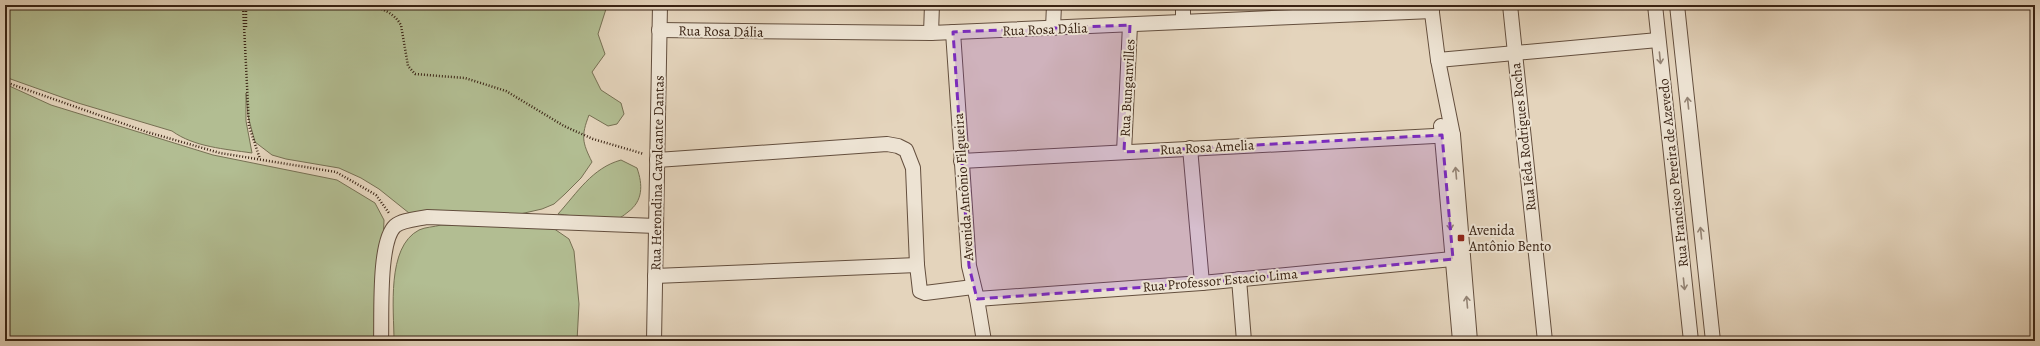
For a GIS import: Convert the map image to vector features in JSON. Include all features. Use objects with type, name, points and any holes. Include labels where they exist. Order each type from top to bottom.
[{"type":"street","name":"Rua Herondina Cavalcante Dantas","points":[[654,341],[658,30],[660,5]]},
{"type":"street","points":[[931,33],[932,5]]},
{"type":"street","points":[[1053,28],[1054,5]]},
{"type":"street","points":[[1183,5],[1183,21]]},
{"type":"street","name":"Rua Iêda Rodrigues Rocha","points":[[1510,5],[1545,341]]},
{"type":"street","name":"Rua Francisco Pereira de Azevedo","points":[[1654,5],[1690,341]]},
{"type":"street","name":"Rua Francisco Pereira de Azevedo","points":[[1677,5],[1712,341]]},
{"type":"street","points":[[1431,8],[1447,135],[1458,258],[1470,341]]},
{"type":"street","name":"Rua Rosa Dália","points":[[658,30],[931,33],[1130,25],[1308,11],[1431,8]]},
{"type":"street","name":"Rua Bunganvilles","points":[[1124,152],[1130,25]]},
{"type":"street","name":"Avenida Antônio Filgueira","points":[[953,32],[969,266],[984,341]]},
{"type":"street","points":[[1438,60],[1658,40]]},
{"type":"street","name":"Rua Rosa Amelia","points":[[961,160],[1447,135]]},
{"type":"street","points":[[655,276],[917,265],[913,168],[906,150],[898,146],[887,144],[657,160]]},
{"type":"street","points":[[1190,148],[1202,283]]},
{"type":"street","points":[[381,341],[384,252],[388,236],[395,226],[427,218],[656,226]]},
{"type":"street","points":[[1458,258],[1460,341]]},
{"type":"street","name":"Rua Professor Estacio Lima","points":[[917,265],[919,288],[922,292],[975,293],[1202,283],[1458,258]]},
{"type":"street","points":[[1239,279],[1244,341]]},
{"type":"path","points":[[245,5],[246,85],[249,126],[260,160]]},
{"type":"path","points":[[370,5],[393,14],[398,19],[401,25],[408,66],[415,74],[465,78],[506,91],[564,126],[593,138],[634,150],[657,160]]},
{"type":"path","points":[[5,82],[147,132],[220,153],[336,172],[376,195],[386,207],[395,226]]},
{"type":"highlighted area","points":[[1130,25],[1124,152],[1442,135],[1453,259],[1202,283],[977,299],[969,266],[953,32]]},
{"type":"green space","points":[[5,5],[613,5],[606,9],[598,34],[605,54],[592,72],[601,90],[621,103],[624,114],[617,124],[608,126],[589,115],[585,128],[584,139],[586,149],[592,162],[581,178],[554,204],[542,209],[520,214],[409,213],[379,189],[361,178],[339,168],[286,159],[272,155],[255,142],[248,116],[246,93],[246,121],[252,153],[190,141],[172,131],[78,103],[5,77]]},
{"type":"green space","points":[[5,84],[51,105],[213,155],[337,180],[375,203],[384,220],[379,341],[5,341]]},
{"type":"green space","points":[[621,160],[637,168],[639,174],[641,186],[639,198],[633,208],[618,219],[614,220],[591,219],[558,214],[593,175]]},
{"type":"green space","points":[[441,225],[553,228],[569,239],[574,251],[579,304],[577,341],[394,341],[394,280],[401,250],[408,238],[419,230]]},
{"type":"place","name":"Avenida Antônio Bento","points":[[1461,238]]}]
